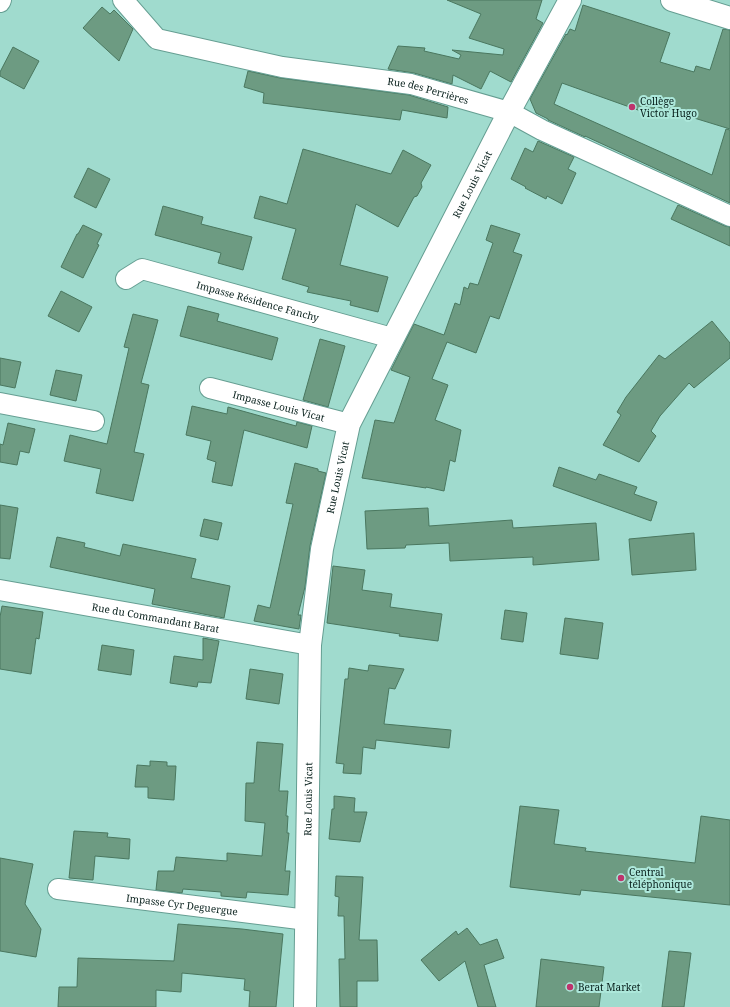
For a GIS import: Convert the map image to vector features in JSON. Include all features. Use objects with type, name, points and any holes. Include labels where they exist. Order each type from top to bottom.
[{"type":"street","name":"Rue des Perrières","points":[[123,0],[157,39],[282,67],[411,84],[509,112],[542,130],[730,216]]},
{"type":"street","name":"Rue Louis Vicat","points":[[305,1007],[310,645],[322,549],[349,424],[509,112],[570,0]]},
{"type":"street","points":[[672,0],[730,18]]},
{"type":"street","name":"Impasse Résidence Fanchy","points":[[126,279],[142,269],[392,338]]},
{"type":"street","name":"Impasse Louis Vicat","points":[[210,388],[349,424]]},
{"type":"street","points":[[0,403],[94,421]]},
{"type":"street","name":"Rue du Commandant Barat","points":[[0,590],[310,645]]},
{"type":"street","name":"Impasse Cyr Deguergue","points":[[58,889],[307,920]]},
{"type":"building","points":[[447,0],[542,0],[536,19],[543,23],[511,82],[490,71],[481,89],[453,75],[452,84],[414,73],[388,69],[398,46],[425,48],[424,51],[459,59],[461,55],[452,50],[503,55],[504,49],[469,38],[481,14]]},
{"type":"building","name":"Collège Victor Hugo","points":[[583,5],[670,33],[660,62],[694,72],[696,66],[710,70],[723,29],[730,30],[730,129],[655,106],[652,115],[562,83],[554,104],[712,175],[726,129],[730,130],[730,203],[548,120],[536,113],[530,99],[566,34],[567,35],[570,29],[575,31]]},
{"type":"building","points":[[102,7],[110,14],[114,10],[133,29],[119,61],[83,28]]},
{"type":"building","points":[[13,47],[39,61],[24,89],[0,76],[0,72]]},
{"type":"building","points":[[248,71],[280,78],[409,95],[448,107],[447,118],[402,110],[400,120],[263,103],[264,93],[244,87]]},
{"type":"building","points":[[538,141],[574,157],[568,169],[576,173],[562,204],[547,196],[546,199],[511,179],[525,148],[533,152]]},
{"type":"building","points":[[303,149],[391,174],[403,150],[431,165],[421,183],[422,187],[417,196],[414,197],[398,227],[356,204],[340,265],[388,277],[378,312],[350,305],[351,301],[307,292],[309,287],[282,279],[296,229],[254,218],[260,196],[287,204]]},
{"type":"building","points":[[88,168],[110,179],[96,208],[74,197]]},
{"type":"building","points":[[678,205],[730,227],[730,246],[671,219]]},
{"type":"building","points":[[163,206],[203,217],[201,224],[252,237],[243,270],[218,263],[221,253],[155,235]]},
{"type":"building","points":[[83,225],[102,234],[97,244],[99,245],[83,278],[61,267]]},
{"type":"building","points":[[491,225],[520,234],[513,252],[522,255],[499,319],[490,316],[476,353],[447,342],[432,379],[448,385],[435,420],[461,430],[455,462],[450,460],[444,491],[362,478],[375,420],[394,423],[410,377],[391,370],[414,324],[444,335],[455,303],[460,305],[464,287],[468,289],[470,283],[478,285],[493,243],[486,240]]},
{"type":"building","points":[[61,291],[92,307],[79,332],[48,316]]},
{"type":"building","points":[[188,306],[219,314],[217,321],[278,338],[272,360],[180,336]]},
{"type":"building","points":[[133,314],[158,320],[141,383],[149,385],[134,452],[144,454],[133,501],[96,493],[101,469],[64,461],[70,435],[107,444],[129,348],[124,347]]},
{"type":"building","points":[[712,321],[730,343],[730,358],[694,388],[689,383],[660,416],[651,431],[656,436],[639,462],[603,445],[621,415],[617,412],[626,397],[659,355],[665,359]]},
{"type":"building","points":[[320,339],[345,346],[328,407],[303,400]]},
{"type":"building","points":[[0,358],[21,362],[15,388],[0,385]]},
{"type":"building","points":[[56,370],[82,375],[76,401],[50,395]]},
{"type":"building","points":[[192,406],[227,414],[228,407],[296,426],[297,422],[312,426],[307,448],[244,430],[232,486],[212,482],[216,462],[207,459],[211,441],[186,435]]},
{"type":"building","points":[[8,423],[35,429],[29,453],[20,451],[17,465],[0,462],[0,444],[3,445]]},
{"type":"building","points":[[295,463],[318,469],[318,471],[326,473],[310,546],[305,587],[298,615],[301,615],[299,629],[254,621],[258,605],[270,608],[293,504],[286,503]]},
{"type":"building","points":[[559,467],[596,480],[599,474],[637,487],[634,494],[657,502],[651,521],[553,486]]},
{"type":"building","points":[[0,505],[18,508],[10,559],[0,558]]},
{"type":"building","points":[[428,508],[429,526],[512,520],[513,528],[596,523],[599,560],[533,565],[533,557],[450,561],[449,543],[406,545],[405,548],[367,549],[365,511]]},
{"type":"building","points":[[204,519],[222,523],[218,540],[200,536]]},
{"type":"building","points":[[694,533],[696,570],[632,575],[629,539]]},
{"type":"building","points":[[57,537],[85,543],[84,547],[120,556],[123,544],[196,559],[191,578],[230,586],[224,618],[152,604],[155,589],[50,567]]},
{"type":"building","points":[[333,566],[365,570],[362,590],[392,594],[390,607],[442,614],[438,641],[399,636],[400,634],[327,623]]},
{"type":"building","points":[[2,606],[43,612],[39,639],[36,638],[31,674],[0,669],[0,617]]},
{"type":"building","points":[[505,610],[527,613],[523,642],[501,639]]},
{"type":"building","points":[[565,618],[603,623],[598,659],[560,654]]},
{"type":"building","points":[[203,638],[219,641],[211,683],[198,682],[197,687],[170,683],[174,656],[203,660]]},
{"type":"building","points":[[102,645],[134,650],[131,675],[98,670]]},
{"type":"building","points":[[369,665],[404,669],[395,689],[389,688],[384,724],[451,730],[449,748],[376,740],[375,749],[363,747],[361,774],[343,773],[344,764],[336,763],[345,679],[348,679],[349,668],[368,671]]},
{"type":"building","points":[[250,669],[283,674],[279,704],[246,699]]},
{"type":"building","points":[[257,742],[283,744],[279,791],[288,791],[286,816],[288,816],[287,833],[289,833],[285,871],[290,871],[288,895],[247,892],[246,898],[221,896],[221,892],[183,889],[182,893],[156,890],[158,871],[174,871],[176,857],[227,861],[227,853],[262,856],[265,823],[245,821],[246,783],[254,783]]},
{"type":"building","points":[[150,761],[167,762],[167,766],[176,766],[174,800],[148,798],[148,787],[135,787],[137,765],[150,766]]},
{"type":"building","points":[[334,796],[355,798],[354,812],[367,812],[360,842],[329,839],[332,809],[334,809]]},
{"type":"building","name":"Central téléphonique","points":[[520,806],[559,810],[554,844],[586,848],[585,851],[695,863],[701,816],[730,820],[730,905],[581,890],[580,895],[510,887]]},
{"type":"building","points":[[74,831],[108,833],[107,837],[130,839],[129,859],[95,856],[93,880],[69,878]]},
{"type":"building","points":[[0,858],[33,864],[25,904],[41,929],[36,957],[0,951]]},
{"type":"building","points":[[336,876],[363,877],[359,940],[377,940],[378,981],[357,981],[357,1007],[340,1007],[339,959],[345,959],[344,916],[338,916],[339,897],[335,896]]},
{"type":"building","points":[[178,924],[283,934],[276,1007],[249,1007],[250,991],[244,990],[245,979],[182,973],[181,992],[156,990],[156,1007],[58,1007],[59,987],[77,987],[78,958],[174,961]]},
{"type":"building","points":[[467,928],[480,945],[497,939],[504,958],[484,965],[496,1007],[478,1007],[465,961],[439,981],[421,960],[456,931],[458,935]]},
{"type":"building","points":[[669,951],[691,953],[684,1007],[662,1007]]},
{"type":"building","name":"Berat Market","points":[[541,959],[604,967],[599,1007],[536,1007]]},
{"type":"place","name":"Collège Victor Hugo","points":[[632,107]]},
{"type":"place","name":"Central téléphonique","points":[[621,878]]},
{"type":"place","name":"Berat Market","points":[[570,987]]}]
